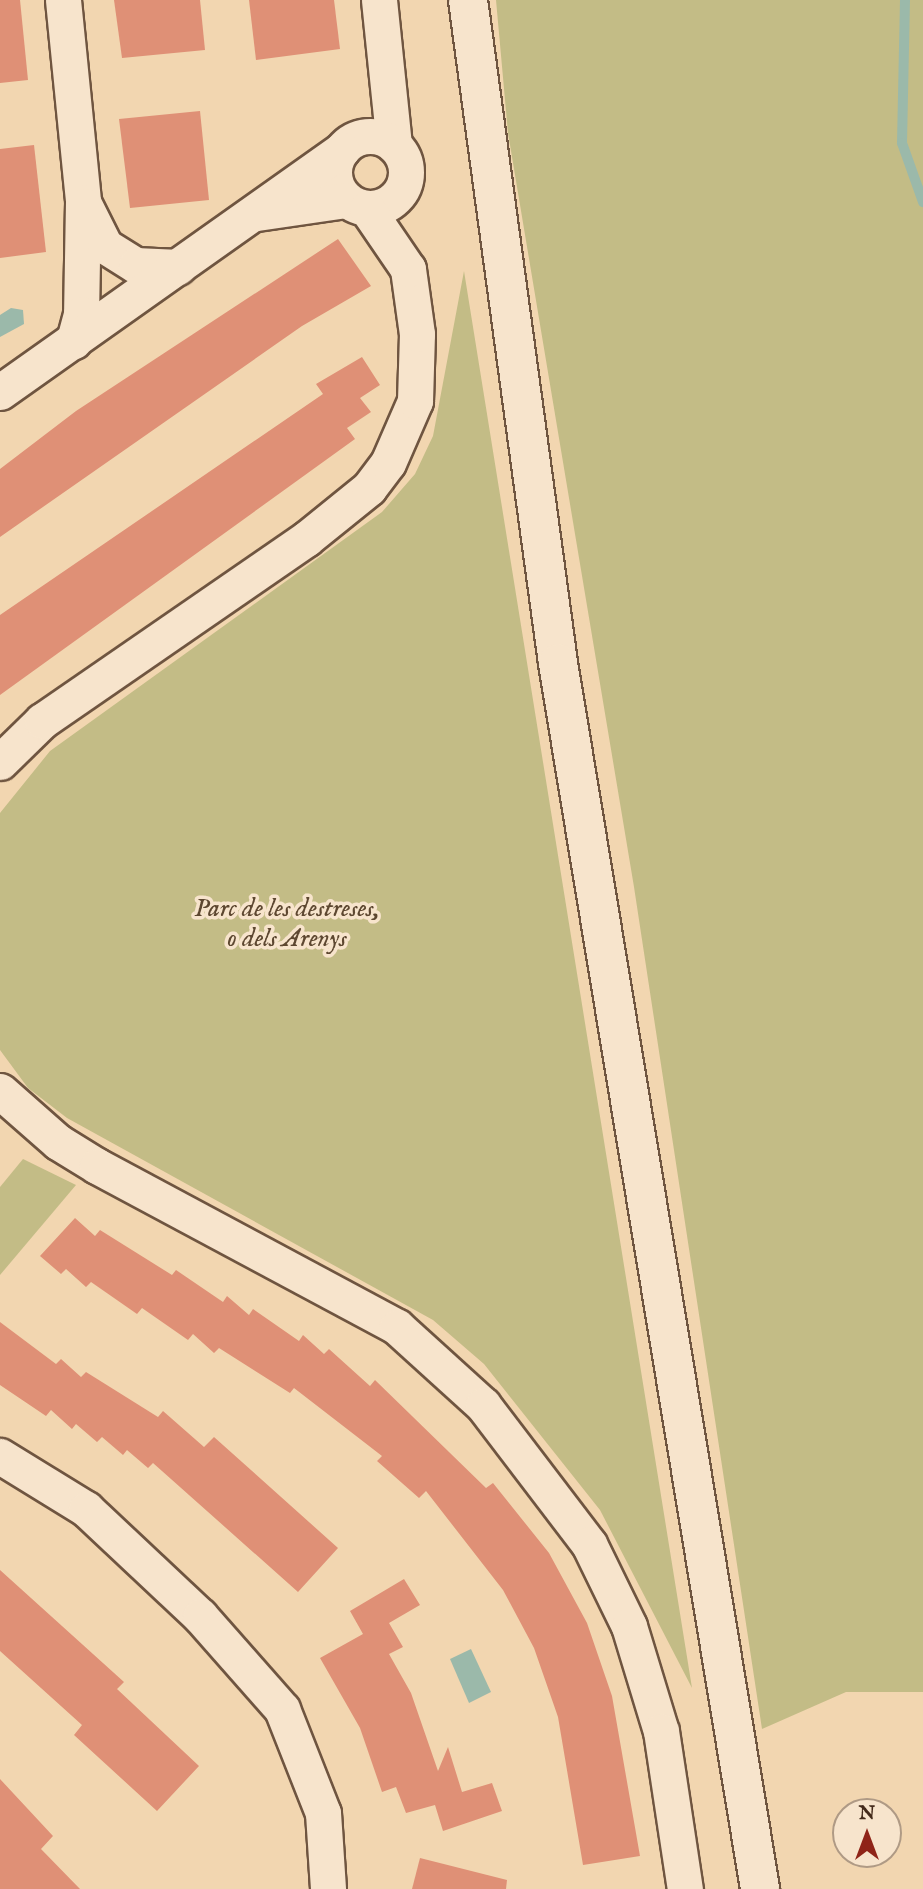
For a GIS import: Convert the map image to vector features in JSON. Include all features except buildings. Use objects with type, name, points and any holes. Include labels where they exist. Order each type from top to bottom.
[{"type":"street","points":[[63,0],[83,202],[74,341]]},
{"type":"street","points":[[254,214],[357,204],[389,204],[404,186],[406,164],[394,145],[379,0]]},
{"type":"street","points":[[468,0],[558,663],[760,1889]]},
{"type":"street","points":[[0,762],[43,721],[306,539],[369,488],[388,463],[415,401],[417,334],[408,269],[357,204],[335,181],[384,42]]},
{"type":"street","points":[[0,392],[350,144],[377,136],[394,145]]},
{"type":"street","points":[[83,202],[105,246],[136,265],[178,267]]},
{"type":"street","points":[[0,1091],[58,1142],[97,1166],[397,1327],[483,1405],[589,1544],[629,1626],[661,1731],[685,1889]]},
{"type":"street","points":[[0,1456],[94,1516],[200,1616],[282,1709],[320,1801],[328,1889]]},
{"type":"green space","points":[[496,0],[923,0],[923,1692],[846,1692],[762,1729],[634,887],[508,133]]},
{"type":"green space","name":"Parc de les destreses, o dels Arenys","points":[[464,271],[692,1688],[600,1510],[484,1364],[433,1320],[67,1118],[28,1088],[0,1050],[0,813],[50,751],[382,512],[415,474],[433,436]]},
{"type":"green space","points":[[23,1159],[76,1185],[0,1275],[0,1187]]},
{"type":"shaded area","points":[[11,308],[23,310],[24,324],[0,337],[0,315]]},
{"type":"shaded area","points":[[471,1649],[491,1692],[469,1703],[450,1659]]},
{"type":"waterway","points":[[905,0],[902,143],[923,202]]}]
